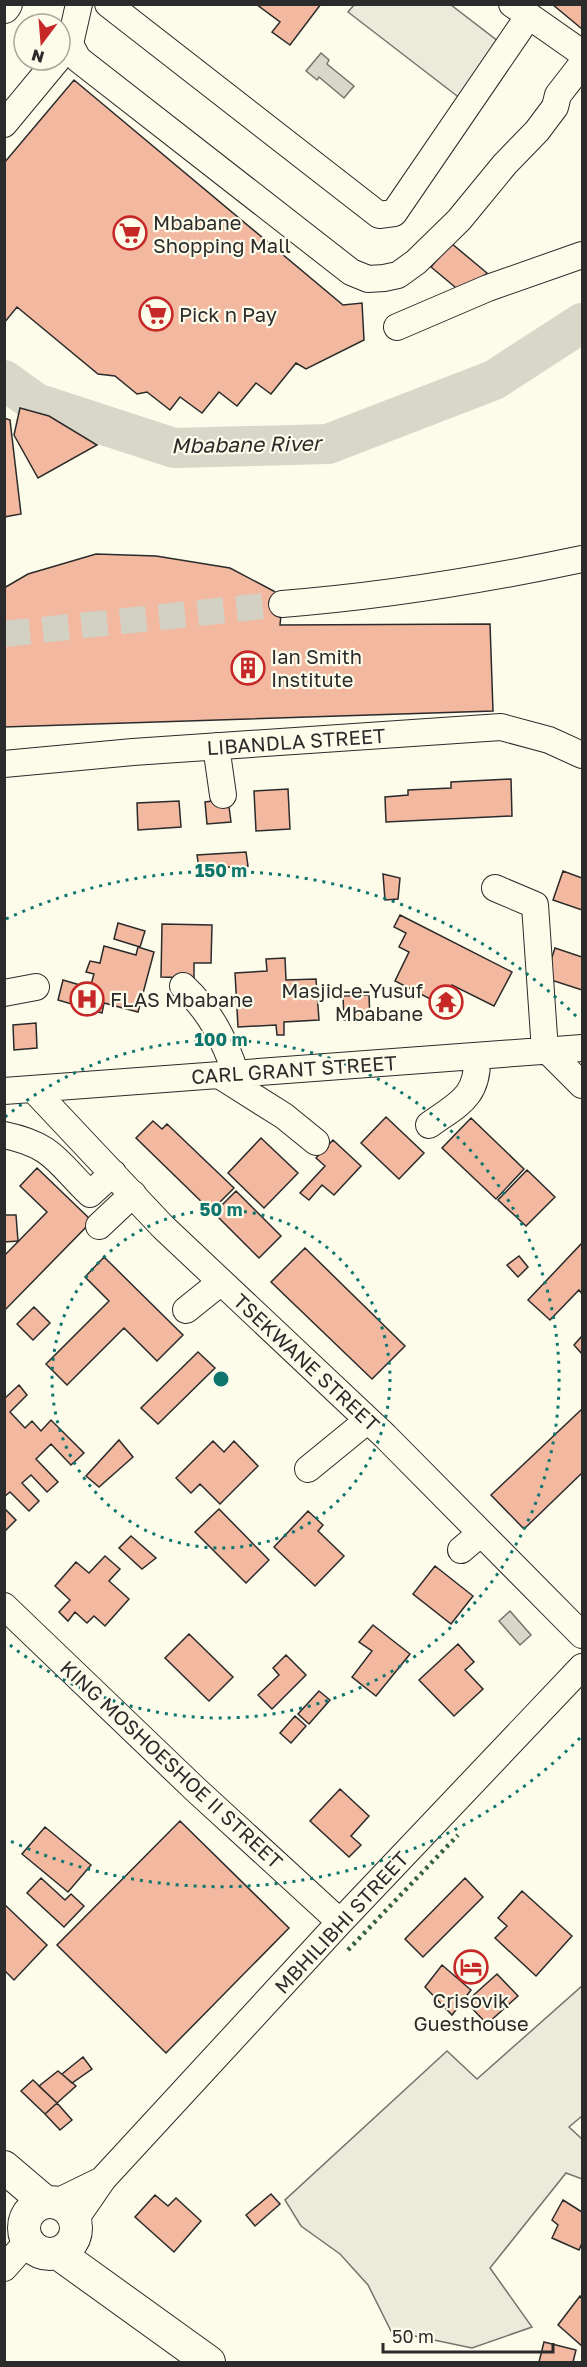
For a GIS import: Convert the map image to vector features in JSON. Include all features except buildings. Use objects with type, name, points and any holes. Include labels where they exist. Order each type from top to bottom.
[{"type":"main road","points":[[4,2166],[52,2225]]},
{"type":"main road","points":[[4,2192],[52,2225],[209,2362]]},
{"type":"street","points":[[72,25],[79,4]]},
{"type":"street","points":[[108,4],[380,215],[394,213],[520,11],[582,53]]},
{"type":"street","points":[[72,57],[78,59],[351,272],[368,279],[398,275],[416,262],[459,220],[505,164],[537,131],[555,107],[558,95],[582,64]]},
{"type":"street","points":[[4,124],[47,72]]},
{"type":"street","points":[[397,327],[488,288],[582,255]]},
{"type":"street","points":[[282,604],[366,597],[507,575],[582,559]]},
{"type":"street","name":"LIBANDLA STREET","points":[[4,764],[216,746],[501,727],[549,740],[582,755]]},
{"type":"street","points":[[216,746],[223,795]]},
{"type":"street","points":[[495,888],[535,905],[547,1051],[582,1085]]},
{"type":"street","points":[[183,986],[201,1003],[224,1039],[228,1074],[316,1142]]},
{"type":"street","points":[[4,993],[36,987]]},
{"type":"street","name":"CARL GRANT STREET","points":[[4,1091],[582,1048]]},
{"type":"street","points":[[429,1125],[465,1099],[478,1077],[477,1056]]},
{"type":"street","name":"TSEKWANE STREET","points":[[33,1089],[163,1227],[368,1420],[582,1635]]},
{"type":"street","points":[[4,1135],[27,1140],[49,1151],[90,1194],[113,1173]]},
{"type":"street","points":[[99,1226],[134,1194]]},
{"type":"street","points":[[186,1310],[221,1282]]},
{"type":"street","points":[[308,1468],[368,1420]]},
{"type":"street","points":[[461,1550],[481,1533]]},
{"type":"street","name":"KING MOSHOESHOE II STREET","points":[[4,1606],[195,1789],[340,1922]]},
{"type":"street","name":"MBHILIBHI STREET","points":[[4,2268],[103,2179],[340,1922],[582,1667]]},
{"type":"shaded area","points":[[354,5],[451,5],[503,45],[461,99],[348,12]]},
{"type":"shaded area","points":[[321,53],[329,60],[327,64],[354,86],[344,98],[319,77],[317,80],[306,71]]},
{"type":"shaded area","points":[[510,1611],[531,1635],[520,1645],[499,1621]]},
{"type":"shaded area","points":[[582,1986],[582,2116],[569,2127],[582,2139],[582,2179],[566,2173],[490,2268],[532,2327],[472,2348],[391,2331],[368,2285],[340,2254],[301,2226],[285,2200],[447,2051],[477,2079]]},
{"type":"waterway","name":"Mbabane River","points":[[4,380],[36,403],[174,448],[328,444],[494,380],[582,323]]},
{"type":"tunnel","points":[[4,634],[282,604]]},
{"type":"hedge","points":[[348,1950],[458,1835]]},
{"type":"place","name":"Mbabane Shopping Mall","points":[[130,233]]},
{"type":"place","name":"Pick n Pay","points":[[156,314]]},
{"type":"place","name":"Ian Smith Institute","points":[[248,668]]},
{"type":"place","name":"FLAS Mbabane","points":[[87,999]]},
{"type":"place","name":"Masjid-e-Yusuf Mbabane","points":[[446,1002]]},
{"type":"place","name":"Crisovik Guesthouse","points":[[471,1967]]}]
